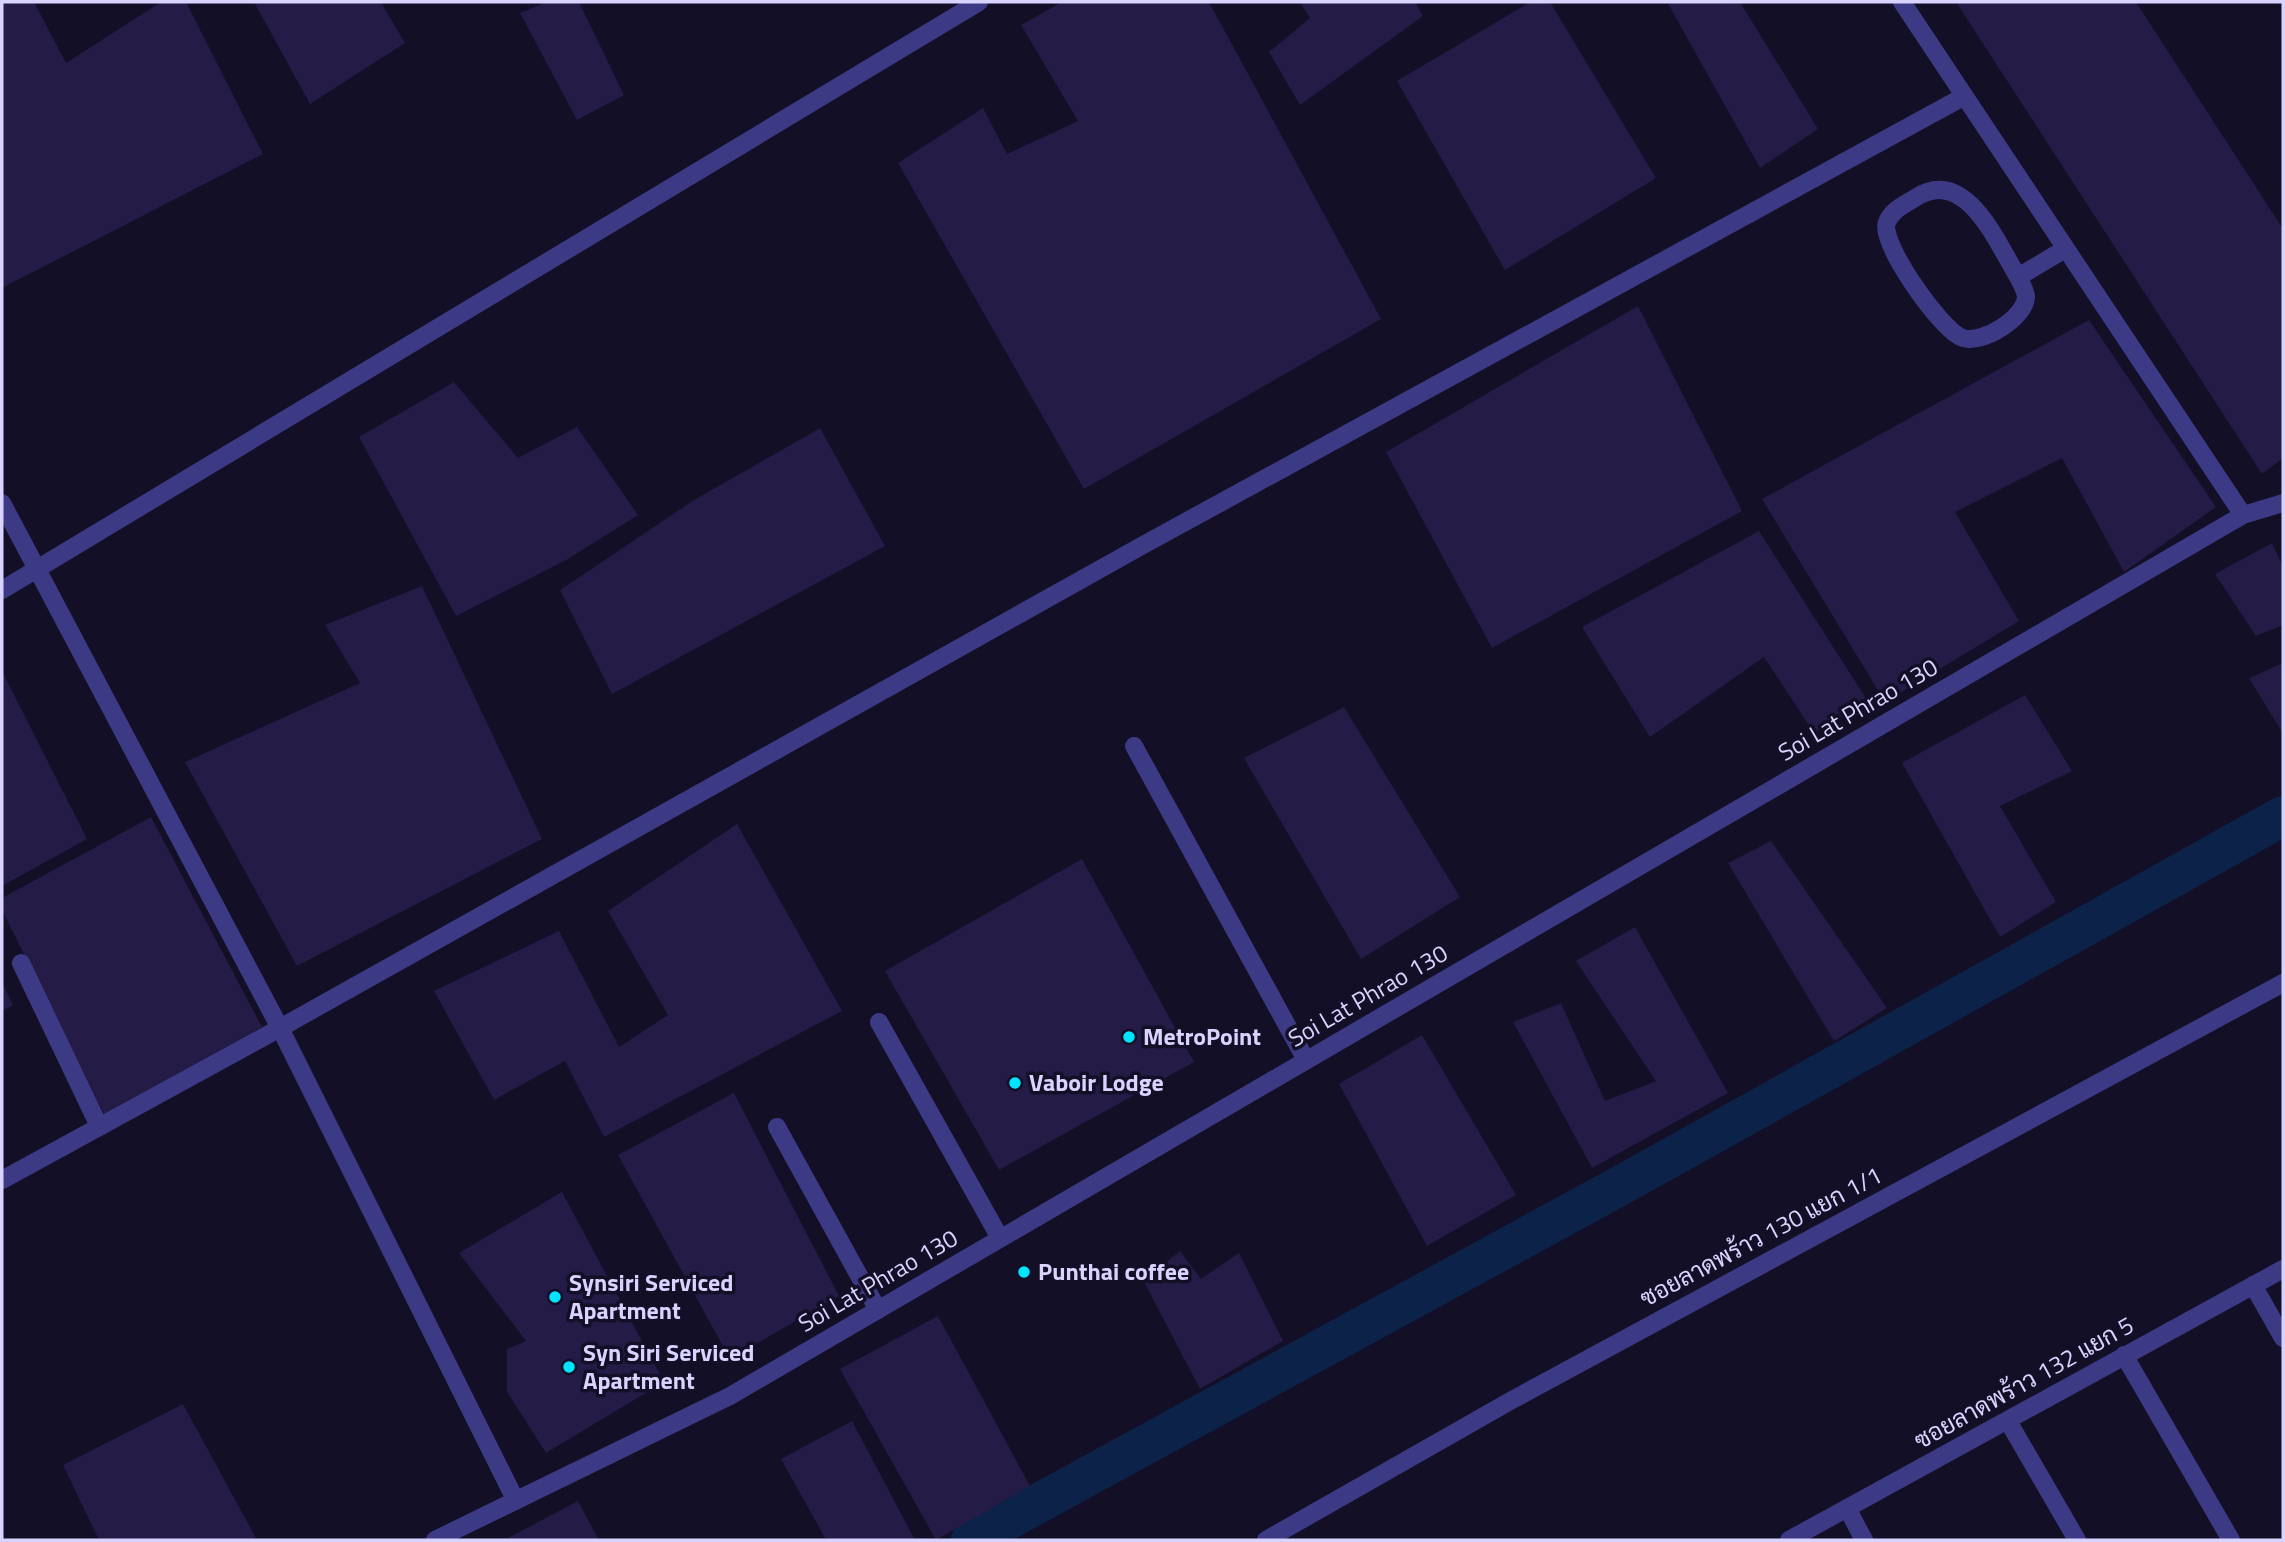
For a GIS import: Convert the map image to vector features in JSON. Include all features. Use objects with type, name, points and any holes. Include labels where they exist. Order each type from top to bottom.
[{"type":"street","points":[[2,590],[979,2]]},
{"type":"street","points":[[1902,2],[2243,515]]},
{"type":"street","points":[[2,1180],[280,1028],[1133,550],[1963,97]]},
{"type":"street","points":[[1939,189],[1959,194],[1980,215],[2018,277],[2026,295],[2023,307],[2010,321],[1983,335],[1966,339],[1950,332],[1932,311],[1887,240],[1885,225],[1892,212],[1925,191],[1939,189]]},
{"type":"street","points":[[2018,277],[2065,249]]},
{"type":"street","points":[[2,503],[280,1028],[516,1501]]},
{"type":"street","name":"Soi Lat Phrao 130","points":[[435,1540],[730,1396],[2243,515],[2283,503]]},
{"type":"street","points":[[1134,746],[1306,1060]]},
{"type":"street","points":[[21,963],[99,1126]]},
{"type":"street","name":"ซอยลาดพร้าว 130 แยก 1/1","points":[[1266,1540],[1512,1400],[2283,983]]},
{"type":"street","points":[[879,1022],[1000,1238]]},
{"type":"street","points":[[777,1127],[878,1310]]},
{"type":"street","name":"ซอยลาดพร้าว 132 แยก 5","points":[[1789,1540],[2283,1269]]},
{"type":"street","points":[[2253,1285],[2283,1338]]},
{"type":"street","points":[[2124,1355],[2231,1540]]},
{"type":"street","points":[[2008,1421],[2077,1540]]},
{"type":"street","points":[[1847,1508],[1864,1540]]},
{"type":"building","points":[[2,2],[34,2],[66,63],[161,2],[186,2],[263,154],[2,288]]},
{"type":"building","points":[[254,2],[381,2],[405,43],[310,104]]},
{"type":"building","points":[[547,2],[579,2],[624,95],[577,120],[520,13]]},
{"type":"building","points":[[1062,2],[1209,2],[1381,319],[1084,489],[898,163],[983,108],[1007,154],[1078,121],[1021,25]]},
{"type":"building","points":[[1300,2],[1415,2],[1423,16],[1300,105],[1269,52],[1310,18]]},
{"type":"building","points":[[1530,2],[1550,2],[1656,178],[1505,270],[1397,81]]},
{"type":"building","points":[[1667,2],[1740,2],[1818,129],[1760,168]]},
{"type":"building","points":[[1956,2],[2136,2],[2283,229],[2283,458],[2262,474]]},
{"type":"building","points":[[1638,306],[1742,511],[1492,648],[1386,452]]},
{"type":"building","points":[[2089,320],[2216,507],[2124,572],[2062,458],[1955,512],[2019,621],[1885,702],[1762,499]]},
{"type":"building","points":[[454,382],[518,458],[577,427],[638,515],[568,559],[456,616],[359,437]]},
{"type":"building","points":[[820,428],[885,546],[612,694],[560,590],[694,500]]},
{"type":"building","points":[[1759,531],[1869,703],[1814,733],[1764,657],[1650,737],[1582,627]]},
{"type":"building","points":[[2272,543],[2283,567],[2283,625],[2256,636],[2215,574]]},
{"type":"building","points":[[422,586],[542,839],[297,966],[185,762],[360,683],[325,625]]},
{"type":"building","points":[[2283,663],[2283,734],[2249,678]]},
{"type":"building","points":[[2,671],[87,839],[2,886]]},
{"type":"building","points":[[2025,695],[2072,771],[2000,806],[2056,902],[2000,937],[1902,763]]},
{"type":"building","points":[[1344,707],[1460,897],[1361,959],[1244,758]]},
{"type":"building","points":[[151,817],[262,1027],[104,1114],[2,910],[2,898]]},
{"type":"building","points":[[737,824],[842,1011],[604,1137],[565,1061],[494,1100],[434,991],[559,931],[619,1047],[668,1015],[608,911]]},
{"type":"building","points":[[1771,841],[1887,1008],[1834,1041],[1728,863]]},
{"type":"building","points":[[1082,859],[1194,1062],[999,1170],[885,971]]},
{"type":"building","points":[[1635,927],[1728,1093],[1592,1168],[1513,1022],[1561,1003],[1605,1101],[1656,1081],[1576,961]]},
{"type":"building","points":[[2,982],[13,1005],[2,1011]]},
{"type":"building","points":[[1422,1035],[1516,1195],[1427,1246],[1339,1084]]},
{"type":"building","points":[[734,1093],[839,1296],[730,1359],[618,1155]]},
{"type":"building","name":"Synsiri Serviced Apartment","points":[[562,1192],[664,1382],[546,1453],[507,1392],[507,1349],[526,1341],[459,1253]]},
{"type":"building","points":[[1180,1251],[1201,1279],[1239,1253],[1283,1341],[1200,1389],[1143,1280]]},
{"type":"building","points":[[938,1316],[1030,1486],[936,1540],[840,1369]]},
{"type":"building","points":[[183,1404],[257,1540],[99,1540],[63,1465]]},
{"type":"building","points":[[852,1421],[915,1540],[826,1540],[781,1459]]},
{"type":"building","points":[[578,1501],[599,1540],[504,1540]]},
{"type":"waterway","points":[[971,1540],[1625,1183],[2283,816]]},
{"type":"place","name":"MetroPoint","points":[[1129,1037]]},
{"type":"place","name":"Vaboir Lodge","points":[[1015,1083]]},
{"type":"place","name":"Punthai coffee","points":[[1024,1272]]},
{"type":"place","name":"Synsiri Serviced Apartment","points":[[555,1297]]},
{"type":"place","name":"Syn Siri Serviced Apartment","points":[[569,1367]]}]
